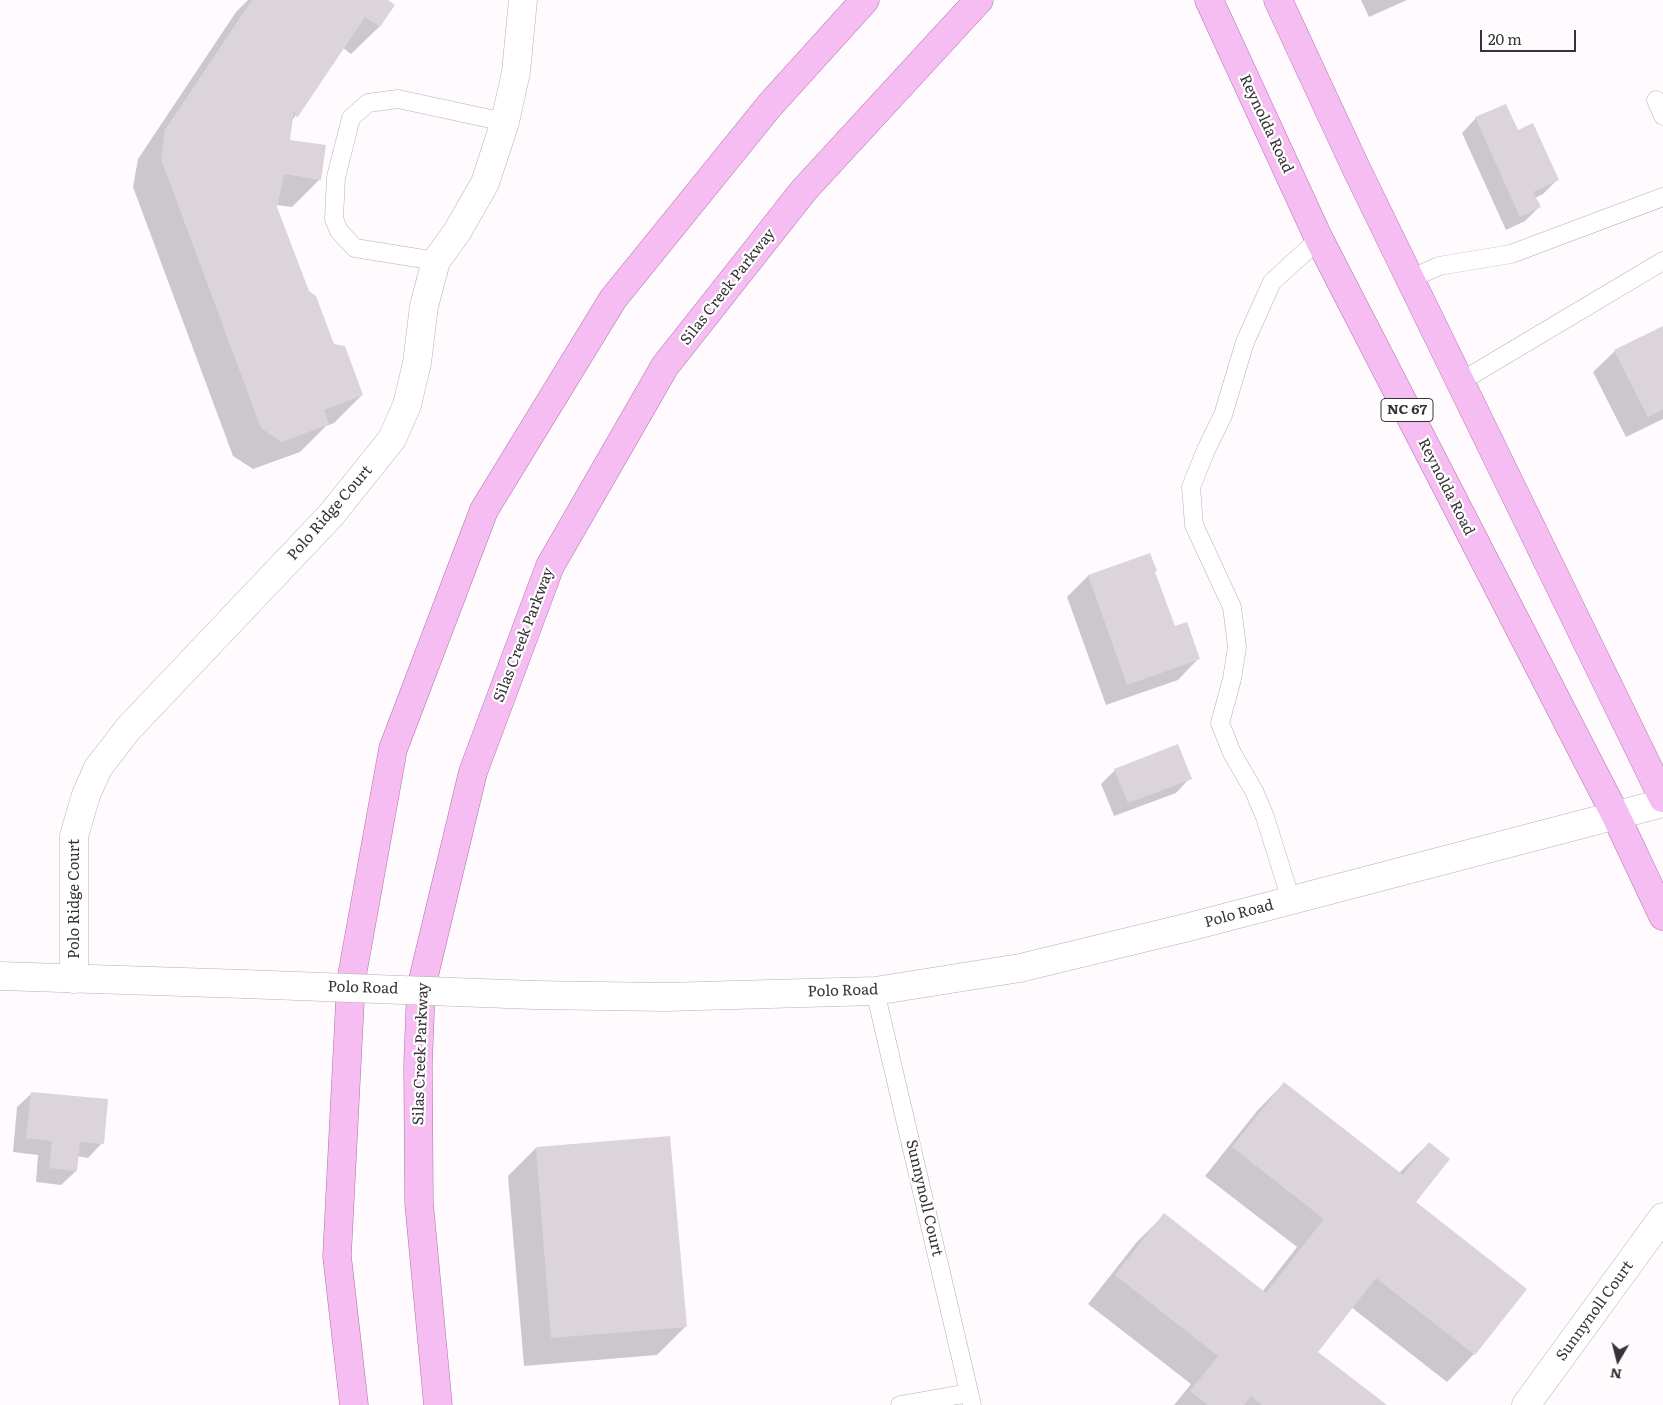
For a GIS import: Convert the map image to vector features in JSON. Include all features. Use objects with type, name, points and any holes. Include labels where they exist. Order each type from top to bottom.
[{"type":"main road","name":"Polo Ridge Court","points":[[74,979],[74,836],[86,794],[98,768],[128,729],[331,515],[392,439],[407,405],[417,363],[424,306],[436,261],[457,232],[485,183],[505,122],[516,72],[523,0]]},
{"type":"main road","points":[[354,1405],[337,1256],[351,981],[393,749],[484,510],[613,299],[770,105],[865,0]]},
{"type":"main road","name":"Silas Creek Parkway","points":[[438,1405],[419,1203],[418,1064],[421,988],[473,772],[550,566],[665,366],[804,190],[979,0]]},
{"type":"main road","name":"Reynolda Road","points":[[1209,0],[1319,239],[1615,814],[1663,916]]},
{"type":"main road","points":[[1278,0],[1356,168],[1663,798]]},
{"type":"main road","name":"Polo Road","points":[[0,976],[534,995],[665,997],[876,991],[1038,964],[1468,855],[1615,814],[1663,803]]},
{"type":"main road","name":"Sunnynoll Court","points":[[1526,1405],[1663,1217]]},
{"type":"lane","points":[[436,261],[355,248],[338,232],[334,219],[336,178],[351,118],[368,102],[398,99],[505,122]]},
{"type":"lane","points":[[1656,100],[1663,116]]},
{"type":"lane","points":[[1410,279],[1439,266],[1511,254],[1663,197]]},
{"type":"lane","points":[[1291,900],[1265,818],[1254,791],[1232,753],[1220,723],[1232,679],[1237,647],[1232,607],[1194,524],[1192,487],[1206,450],[1223,415],[1245,342],[1272,282],[1319,239]]},
{"type":"lane","points":[[1460,382],[1663,261]]},
{"type":"lane","name":"Sunnynoll Court","points":[[876,991],[971,1399]]},
{"type":"lane","points":[[900,1405],[971,1399]]},
{"type":"building","points":[[252,0],[388,0],[395,5],[380,27],[365,17],[297,118],[294,110],[290,140],[326,145],[321,180],[284,174],[277,207],[309,291],[316,296],[334,344],[345,346],[363,395],[324,410],[329,424],[282,442],[261,428],[161,159],[165,130]]},
{"type":"building","points":[[1506,104],[1518,130],[1533,123],[1559,180],[1533,192],[1541,207],[1520,217],[1475,117]]},
{"type":"building","points":[[1663,326],[1663,409],[1648,417],[1614,350]]},
{"type":"building","points":[[1150,553],[1175,626],[1187,622],[1200,659],[1127,685],[1088,575]]},
{"type":"building","points":[[1178,744],[1192,779],[1128,803],[1114,769]]},
{"type":"building","points":[[1284,1082],[1403,1175],[1429,1142],[1450,1159],[1416,1202],[1527,1289],[1475,1355],[1376,1278],[1318,1352],[1387,1405],[1262,1405],[1251,1396],[1244,1405],[1208,1405],[1190,1391],[1218,1356],[1115,1275],[1164,1213],[1266,1293],[1324,1219],[1232,1147]]},
{"type":"building","points":[[31,1092],[108,1099],[104,1144],[80,1142],[77,1171],[49,1168],[52,1141],[26,1138]]},
{"type":"building","points":[[670,1136],[687,1327],[551,1338],[536,1147]]}]
